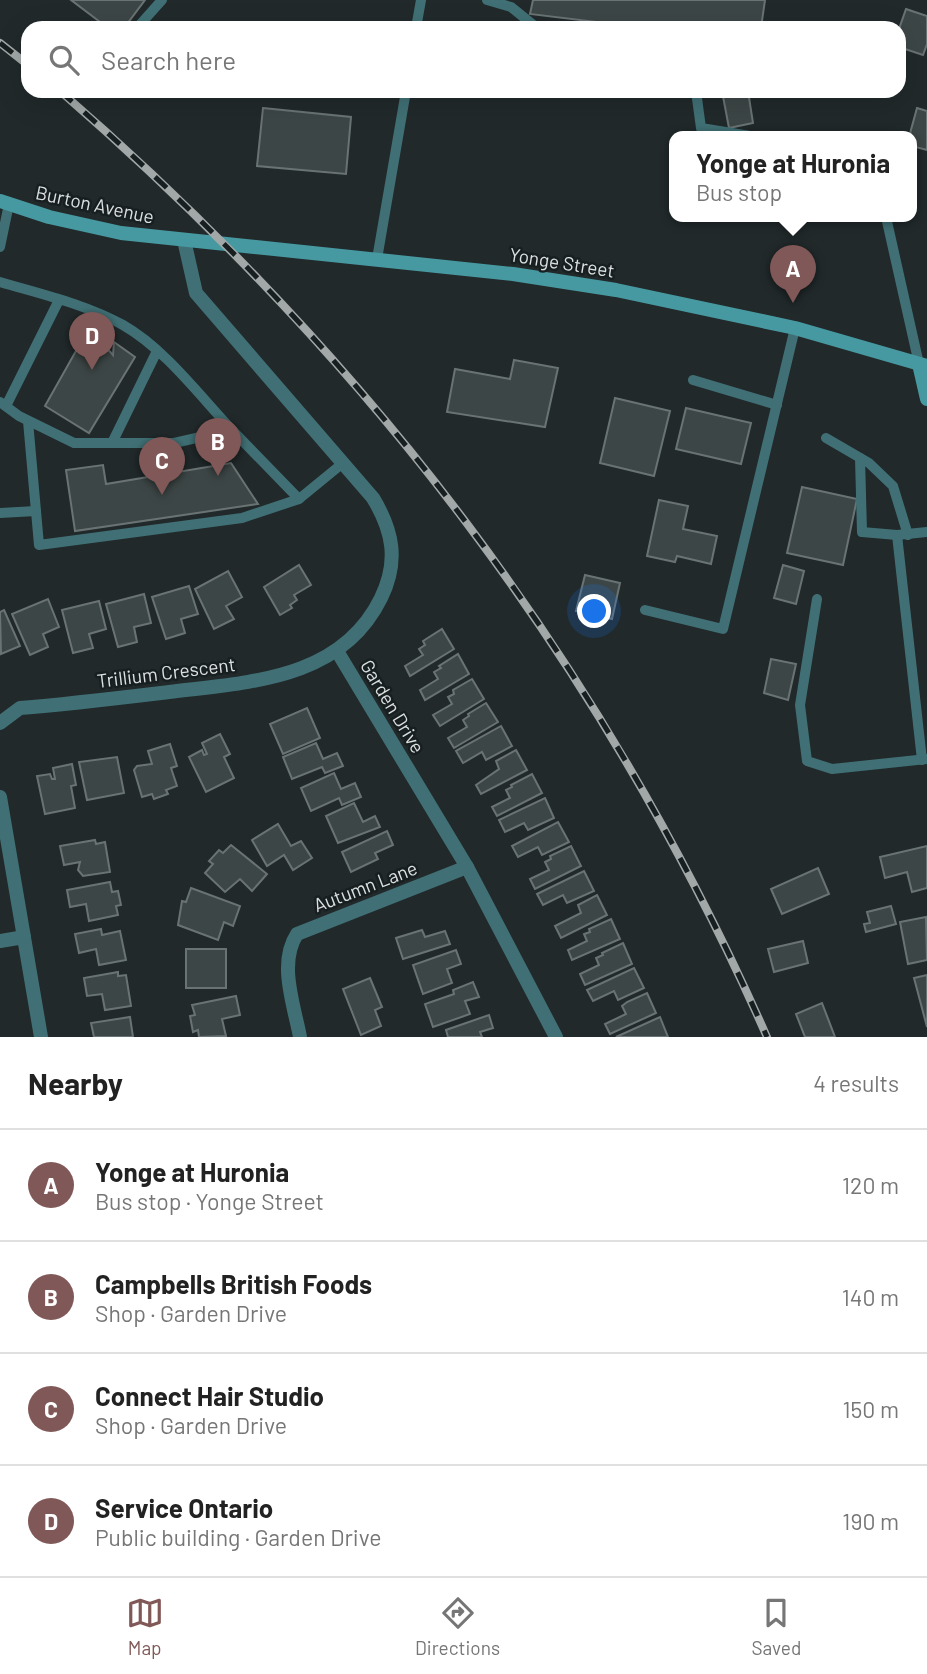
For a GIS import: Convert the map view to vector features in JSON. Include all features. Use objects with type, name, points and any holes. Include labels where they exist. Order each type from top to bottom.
[{"type":"main road","name":"Burton Avenue","points":[[5,202],[121,233],[184,240]]},
{"type":"main road","name":"Yonge Street","points":[[184,240],[581,284],[795,328],[923,365]]},
{"type":"main road","points":[[923,365],[927,399]]},
{"type":"street","name":"Garden Drive","points":[[184,240],[196,293],[373,498],[387,521],[393,547],[392,568],[378,604],[364,625],[337,651],[467,867],[556,1037]]},
{"type":"street","name":"Trillium Crescent","points":[[0,723],[20,708],[270,679],[308,666],[337,651]]},
{"type":"street","points":[[0,797],[41,1037]]},
{"type":"street","name":"Autumn Lane","points":[[300,1037],[287,963],[289,946],[297,934],[467,867]]},
{"type":"street","points":[[0,941],[24,937]]},
{"type":"lane","points":[[143,21],[162,0]]},
{"type":"lane","points":[[417,21],[421,0]]},
{"type":"lane","points":[[487,0],[511,7],[528,21]]},
{"type":"lane","points":[[377,260],[405,98]]},
{"type":"lane","points":[[697,98],[701,128],[719,131]]},
{"type":"lane","points":[[0,247],[5,202]]},
{"type":"lane","points":[[887,222],[923,365]]},
{"type":"lane","points":[[0,282],[59,300],[124,326],[157,351],[299,499]]},
{"type":"lane","points":[[59,300],[3,404],[28,421],[75,443],[174,443],[232,430]]},
{"type":"lane","points":[[645,610],[723,629],[795,328]]},
{"type":"lane","points":[[112,443],[157,351]]},
{"type":"lane","points":[[693,380],[777,405]]},
{"type":"lane","points":[[28,421],[39,544],[243,518],[299,499],[343,463]]},
{"type":"lane","points":[[826,438],[860,458],[892,486],[908,535]]},
{"type":"lane","points":[[860,458],[862,532],[897,535],[927,532]]},
{"type":"lane","points":[[0,513],[36,511]]},
{"type":"lane","points":[[817,599],[800,705],[807,761],[832,769],[925,759],[897,535]]},
{"type":"building","points":[[71,0],[145,0],[129,21],[99,21]]},
{"type":"building","points":[[533,0],[765,0],[762,21],[588,21],[530,14]]},
{"type":"building","points":[[906,9],[927,16],[927,44],[923,55],[906,49],[906,21],[902,21]]},
{"type":"building","points":[[723,98],[749,98],[753,123],[729,128]]},
{"type":"building","points":[[263,108],[351,117],[346,174],[257,166]]},
{"type":"building","points":[[917,108],[927,111],[927,150],[917,147],[917,131],[911,131]]},
{"type":"building","points":[[81,342],[98,351],[104,345],[113,355],[114,342],[135,357],[89,433],[45,406]]},
{"type":"building","points":[[514,360],[558,368],[545,427],[447,412],[455,369],[510,379]]},
{"type":"building","points":[[615,398],[670,411],[654,476],[600,463]]},
{"type":"building","points":[[686,408],[751,423],[741,464],[676,449]]},
{"type":"building","points":[[231,463],[258,504],[75,531],[66,470],[103,465],[106,484]]},
{"type":"building","points":[[802,487],[857,499],[843,565],[787,553]]},
{"type":"building","points":[[659,500],[688,506],[683,529],[717,536],[711,564],[677,556],[675,562],[647,556]]},
{"type":"building","points":[[299,565],[311,585],[294,595],[297,600],[290,605],[292,608],[280,615],[264,587]]},
{"type":"building","points":[[783,565],[804,571],[796,604],[774,598]]},
{"type":"building","points":[[228,571],[242,597],[226,606],[234,619],[214,629],[195,589]]},
{"type":"building","points":[[585,575],[620,583],[612,619],[576,611]]},
{"type":"building","points":[[189,586],[198,614],[181,619],[185,633],[166,639],[152,597]]},
{"type":"building","points":[[144,594],[151,623],[134,627],[137,642],[118,647],[106,604]]},
{"type":"building","points":[[48,599],[59,627],[43,634],[48,647],[30,655],[12,614]]},
{"type":"building","points":[[99,601],[106,629],[89,634],[93,648],[73,653],[62,610]]},
{"type":"building","points":[[4,610],[20,646],[1,654],[0,612]]},
{"type":"building","points":[[442,629],[454,649],[410,676],[405,666],[423,655],[419,649],[425,645],[423,641]]},
{"type":"building","points":[[458,654],[469,674],[425,700],[420,690],[438,679],[434,672]]},
{"type":"building","points":[[771,659],[796,664],[788,700],[764,693]]},
{"type":"building","points":[[472,679],[484,699],[440,726],[433,715],[452,704],[448,697],[454,694],[453,690]]},
{"type":"building","points":[[486,703],[498,722],[454,748],[448,738],[467,727],[463,720]]},
{"type":"building","points":[[307,708],[320,738],[283,754],[270,724]]},
{"type":"building","points":[[501,726],[512,746],[486,760],[482,752],[463,763],[456,751]]},
{"type":"building","points":[[220,734],[230,754],[224,757],[234,778],[206,792],[189,757],[202,750],[204,755],[207,754],[202,743]]},
{"type":"building","points":[[316,743],[323,759],[337,753],[343,766],[325,773],[322,767],[292,779],[283,757]]},
{"type":"building","points":[[170,744],[177,766],[171,768],[177,786],[166,790],[168,794],[154,799],[152,794],[142,797],[134,770],[137,766],[152,764],[148,751]]},
{"type":"building","points":[[516,750],[527,770],[481,794],[476,785],[499,769],[496,761]]},
{"type":"building","points":[[117,757],[124,793],[87,800],[79,762]]},
{"type":"building","points":[[72,764],[76,785],[71,786],[75,808],[45,814],[37,776],[50,774],[52,779],[55,779],[53,768]]},
{"type":"building","points":[[334,773],[341,789],[355,783],[361,797],[342,805],[339,798],[311,811],[301,788]]},
{"type":"building","points":[[532,774],[542,793],[497,816],[492,807],[510,798],[506,790]]},
{"type":"building","points":[[545,798],[554,818],[528,830],[524,823],[505,832],[499,820]]},
{"type":"building","points":[[354,803],[363,822],[375,816],[380,827],[338,843],[326,816]]},
{"type":"building","points":[[558,822],[569,842],[542,855],[538,847],[518,857],[512,846]]},
{"type":"building","points":[[278,824],[291,846],[301,841],[312,858],[293,870],[284,855],[267,866],[252,840]]},
{"type":"building","points":[[387,831],[393,845],[375,853],[378,859],[351,872],[342,852]]},
{"type":"building","points":[[95,840],[96,844],[105,842],[110,872],[83,876],[78,870],[80,862],[64,865],[60,846]]},
{"type":"building","points":[[231,845],[267,874],[252,891],[240,879],[225,892],[205,873],[213,864],[209,861],[219,850],[223,853]]},
{"type":"building","points":[[571,846],[581,866],[535,889],[530,879],[549,870],[545,862],[551,859],[550,856]]},
{"type":"building","points":[[927,846],[927,888],[912,892],[907,872],[885,878],[880,857]]},
{"type":"building","points":[[818,868],[829,894],[782,914],[771,889]]},
{"type":"building","points":[[584,871],[594,891],[567,903],[563,895],[543,905],[537,894]]},
{"type":"building","points":[[110,882],[112,892],[118,891],[121,905],[116,906],[118,915],[89,921],[86,904],[70,907],[67,890]]},
{"type":"building","points":[[191,888],[240,906],[233,926],[224,922],[218,940],[178,925],[182,901],[186,902]]},
{"type":"building","points":[[597,895],[607,915],[561,938],[555,926],[581,913],[578,905]]},
{"type":"building","points":[[891,906],[896,924],[866,932],[864,924],[870,923],[867,912]]},
{"type":"building","points":[[926,917],[927,960],[908,964],[900,922]]},
{"type":"building","points":[[611,919],[620,939],[572,960],[568,950],[587,941],[584,934],[590,932],[589,929]]},
{"type":"building","points":[[101,929],[102,935],[120,931],[126,960],[99,965],[96,949],[79,953],[75,934]]},
{"type":"building","points":[[422,930],[425,937],[445,931],[450,944],[403,959],[396,938]]},
{"type":"building","points":[[803,941],[808,963],[774,972],[768,949]]},
{"type":"building","points":[[623,943],[632,964],[585,985],[580,974],[599,965],[596,958],[603,955],[602,953]]},
{"type":"building","points":[[186,949],[226,949],[226,988],[186,988]]},
{"type":"building","points":[[456,950],[461,964],[447,969],[452,983],[423,994],[413,965]]},
{"type":"building","points":[[634,968],[644,988],[618,1000],[614,991],[593,1001],[587,990]]},
{"type":"building","points":[[118,972],[118,976],[126,975],[131,1006],[105,1010],[102,994],[87,996],[84,978]]},
{"type":"building","points":[[927,975],[927,1027],[914,978]]},
{"type":"building","points":[[370,978],[382,1007],[375,1010],[381,1026],[361,1035],[343,989]]},
{"type":"building","points":[[473,982],[479,997],[465,1001],[470,1014],[433,1027],[425,1004],[454,994],[453,990]]},
{"type":"building","points":[[647,993],[656,1013],[610,1034],[605,1024],[626,1014],[622,1006],[627,1002]]},
{"type":"building","points":[[236,996],[240,1015],[222,1019],[226,1036],[199,1037],[198,1030],[193,1032],[190,1016],[195,1015],[192,1005]]},
{"type":"building","points":[[822,1003],[835,1037],[805,1037],[796,1014]]},
{"type":"building","points":[[489,1015],[493,1028],[480,1032],[482,1037],[448,1037],[446,1030]]},
{"type":"building","points":[[130,1017],[133,1037],[94,1037],[91,1023]]},
{"type":"building","points":[[660,1017],[668,1037],[616,1037]]},
{"type":"railway","points":[[0,43],[21,60]]},
{"type":"railway","points":[[68,98],[172,193],[277,299],[376,409],[467,524],[552,644],[630,769],[702,900],[767,1037]]},
{"type":"place","name":"Yonge at Huronia","points":[[793,303]]},
{"type":"place","name":"Service Ontario","points":[[92,370]]},
{"type":"place","name":"Campbells British Foods","points":[[218,476]]},
{"type":"place","name":"Connect Hair Studio","points":[[162,495]]}]
